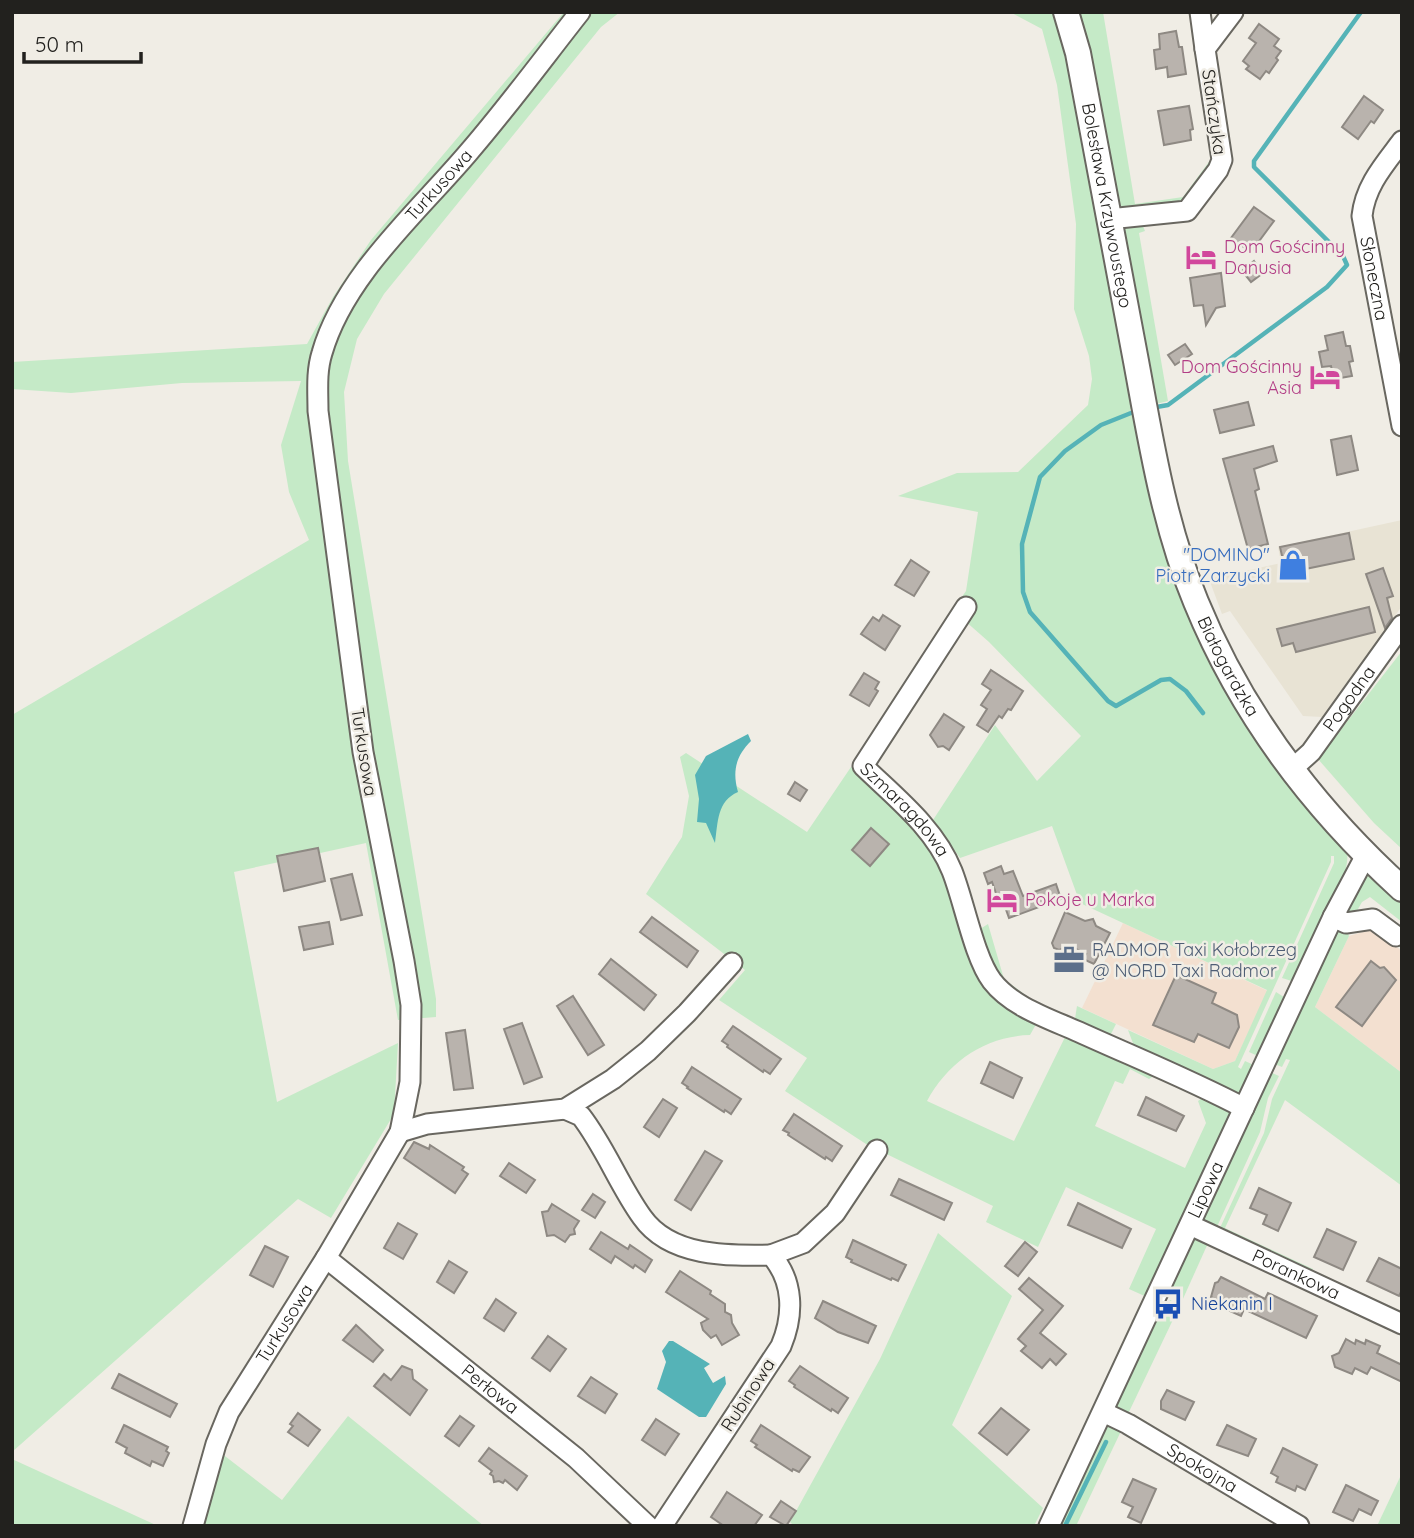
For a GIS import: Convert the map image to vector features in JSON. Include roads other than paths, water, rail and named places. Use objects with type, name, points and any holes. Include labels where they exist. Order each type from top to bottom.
[{"type":"main road","name":"Bolesława Krzywoustego","points":[[1066,12],[1078,52],[1144,407]]},
{"type":"main road","name":"Białogardzka","points":[[1144,407],[1173,535],[1199,609],[1239,688],[1292,769],[1328,814],[1402,889]]},
{"type":"street","name":"Turkusowa","points":[[193,1526],[216,1444],[229,1412],[326,1258],[400,1132],[410,1082],[411,1005],[363,752],[318,411],[321,355],[336,316],[383,248],[470,152],[580,12]]},
{"type":"street","name":"Stańczyka","points":[[1109,219],[1187,211],[1218,170],[1222,160],[1200,12]]},
{"type":"street","name":"Stańczyka","points":[[1205,49],[1233,12]]},
{"type":"street","name":"Słoneczna","points":[[1402,141],[1369,187],[1362,216],[1402,426]]},
{"type":"street","name":"Szmaragdowa","points":[[966,607],[863,766],[918,820],[943,854],[955,879],[983,963],[992,981],[1008,996],[1037,1013],[1244,1108]]},
{"type":"street","name":"Pogodna","points":[[1292,769],[1311,752],[1402,625]]},
{"type":"street","name":"Lipowa","points":[[1049,1526],[1333,917],[1366,855]]},
{"type":"street","points":[[1333,917],[1346,923],[1373,919],[1396,936]]},
{"type":"street","points":[[400,1132],[427,1124],[565,1109],[613,1079],[648,1051],[732,963]]},
{"type":"street","points":[[565,1109],[581,1116],[643,1220],[663,1237],[690,1250],[716,1254],[771,1255],[803,1243],[835,1213],[877,1150]]},
{"type":"street","name":"Porankowa","points":[[1189,1225],[1402,1324]]},
{"type":"street","name":"Rubinowa","points":[[662,1526],[785,1337],[789,1321],[789,1289],[779,1264],[771,1255]]},
{"type":"street","name":"Perłowa","points":[[326,1258],[576,1458],[648,1526]]},
{"type":"street","name":"Spokojna","points":[[1103,1412],[1128,1424],[1298,1526]]},
{"type":"water","points":[[748,734],[751,741],[739,758],[736,771],[738,792],[722,807],[715,843],[706,823],[697,822],[699,799],[695,775],[706,756]]},
{"type":"water","points":[[669,1341],[710,1364],[704,1368],[713,1383],[725,1376],[726,1384],[706,1417],[699,1417],[657,1389],[666,1362],[662,1351]]},
{"type":"waterway","points":[[1151,408],[1168,405],[1327,287],[1347,265],[1343,256],[1254,167],[1254,161],[1361,12]]},
{"type":"waterway","points":[[1136,411],[1101,425],[1065,451],[1040,477],[1022,544],[1023,592],[1030,612],[1108,701],[1116,706],[1161,680],[1170,679],[1186,691],[1203,713]]},
{"type":"waterway","points":[[1065,1526],[1106,1442]]},
{"type":"place","name":"Dom Gościnny Danusia","points":[[1201,257]]},
{"type":"place","name":"Dom Gościnny Asia","points":[[1325,377]]},
{"type":"place","name":"\"DOMINO\" Piotr Zarzycki","points":[[1293,565]]},
{"type":"place","name":"Pokoje u Marka","points":[[1002,900]]},
{"type":"place","name":"RADMOR Taxi Kołobrzeg @ NORD Taxi Radmor","points":[[1069,960]]},
{"type":"place","name":"Niekanin I","points":[[1168,1304]]}]
